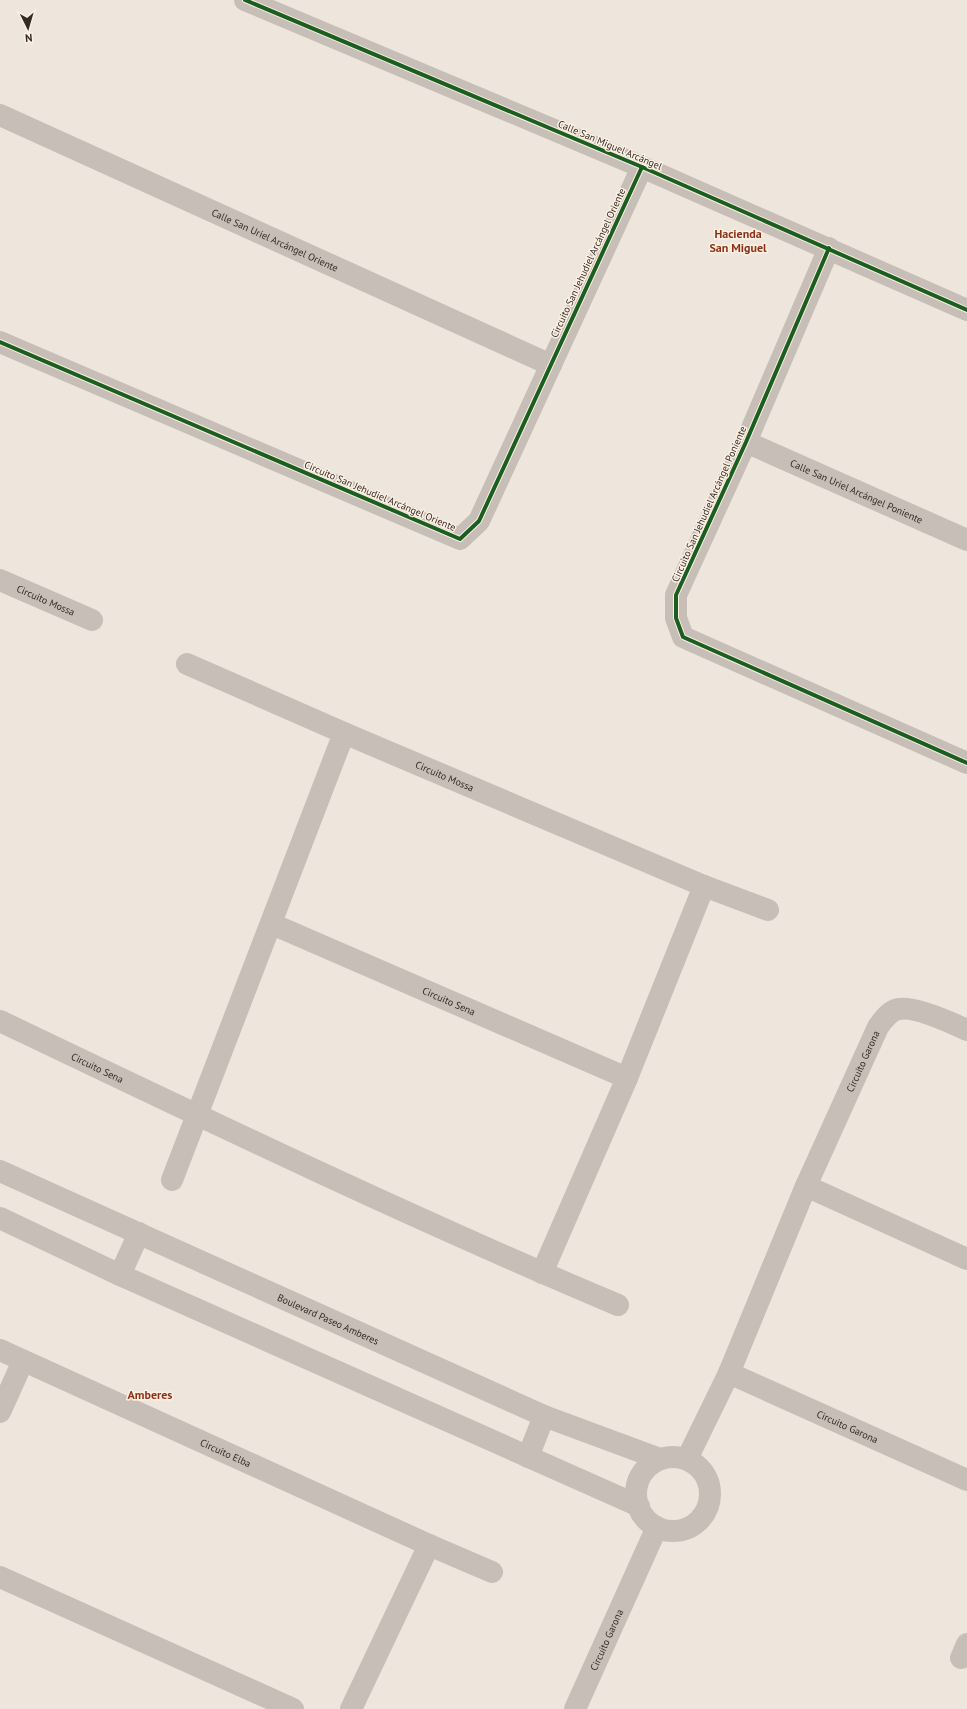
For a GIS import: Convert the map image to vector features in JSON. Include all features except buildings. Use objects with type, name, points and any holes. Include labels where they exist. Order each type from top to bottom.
[{"type":"street","name":"Calle San Miguel Arcángel","points":[[245,0],[642,167],[967,310]]},
{"type":"street","name":"Calle San Uriel Arcángel Oriente","points":[[0,115],[550,365]]},
{"type":"street","name":"Circuito San Jehudiel Arcángel Oriente","points":[[0,342],[460,539],[479,521],[642,167]]},
{"type":"street","name":"Circuito San Jehudiel Arcángel Poniente","points":[[829,248],[746,442],[676,595],[676,618],[683,637],[967,763]]},
{"type":"street","name":"Calle San Uriel Arcángel Poniente","points":[[746,442],[967,540]]},
{"type":"street","name":"Circuito Mossa","points":[[0,580],[92,620]]},
{"type":"street","name":"Circuito Mossa","points":[[187,664],[344,733],[704,886]]},
{"type":"street","points":[[172,1180],[196,1114],[272,924],[344,733]]},
{"type":"street","points":[[542,1273],[627,1078],[704,886],[768,910]]},
{"type":"street","name":"Circuito Sena","points":[[272,924],[627,1078]]},
{"type":"street","name":"Circuito Garona","points":[[687,1459],[729,1373],[806,1186],[878,1027],[888,1015],[899,1009],[929,1014],[967,1030]]},
{"type":"street","name":"Circuito Sena","points":[[0,1021],[196,1114],[542,1273],[618,1305]]},
{"type":"street","name":"Boulevard Paseo Amberes","points":[[0,1171],[544,1416],[660,1459]]},
{"type":"street","points":[[806,1186],[967,1259]]},
{"type":"street","points":[[0,1218],[120,1275],[639,1506]]},
{"type":"street","points":[[120,1275],[139,1233]]},
{"type":"street","name":"Circuito Elba","points":[[0,1350],[428,1545],[492,1572]]},
{"type":"street","points":[[0,1412],[23,1361]]},
{"type":"street","name":"Circuito Garona","points":[[729,1373],[967,1480]]},
{"type":"street","points":[[528,1457],[544,1416]]},
{"type":"street","points":[[673,1457],[687,1459],[701,1469],[710,1484],[710,1501],[703,1516],[690,1527],[674,1531],[657,1527],[646,1518],[639,1506],[636,1492],[639,1479],[648,1467],[660,1459],[673,1457]]},
{"type":"street","name":"Circuito Garona","points":[[575,1709],[657,1527]]},
{"type":"street","points":[[351,1709],[428,1545]]},
{"type":"street","points":[[0,1577],[293,1709]]},
{"type":"cycle path","points":[[245,0],[642,167],[967,310]]},
{"type":"cycle path","points":[[0,342],[460,539],[479,521],[642,167]]},
{"type":"cycle path","points":[[829,248],[746,442],[676,595],[676,618],[683,637],[967,763]]},
{"type":"district","name":"Hacienda San Miguel","points":[[738,240]]},
{"type":"district","name":"Amberes","points":[[150,1394]]}]
